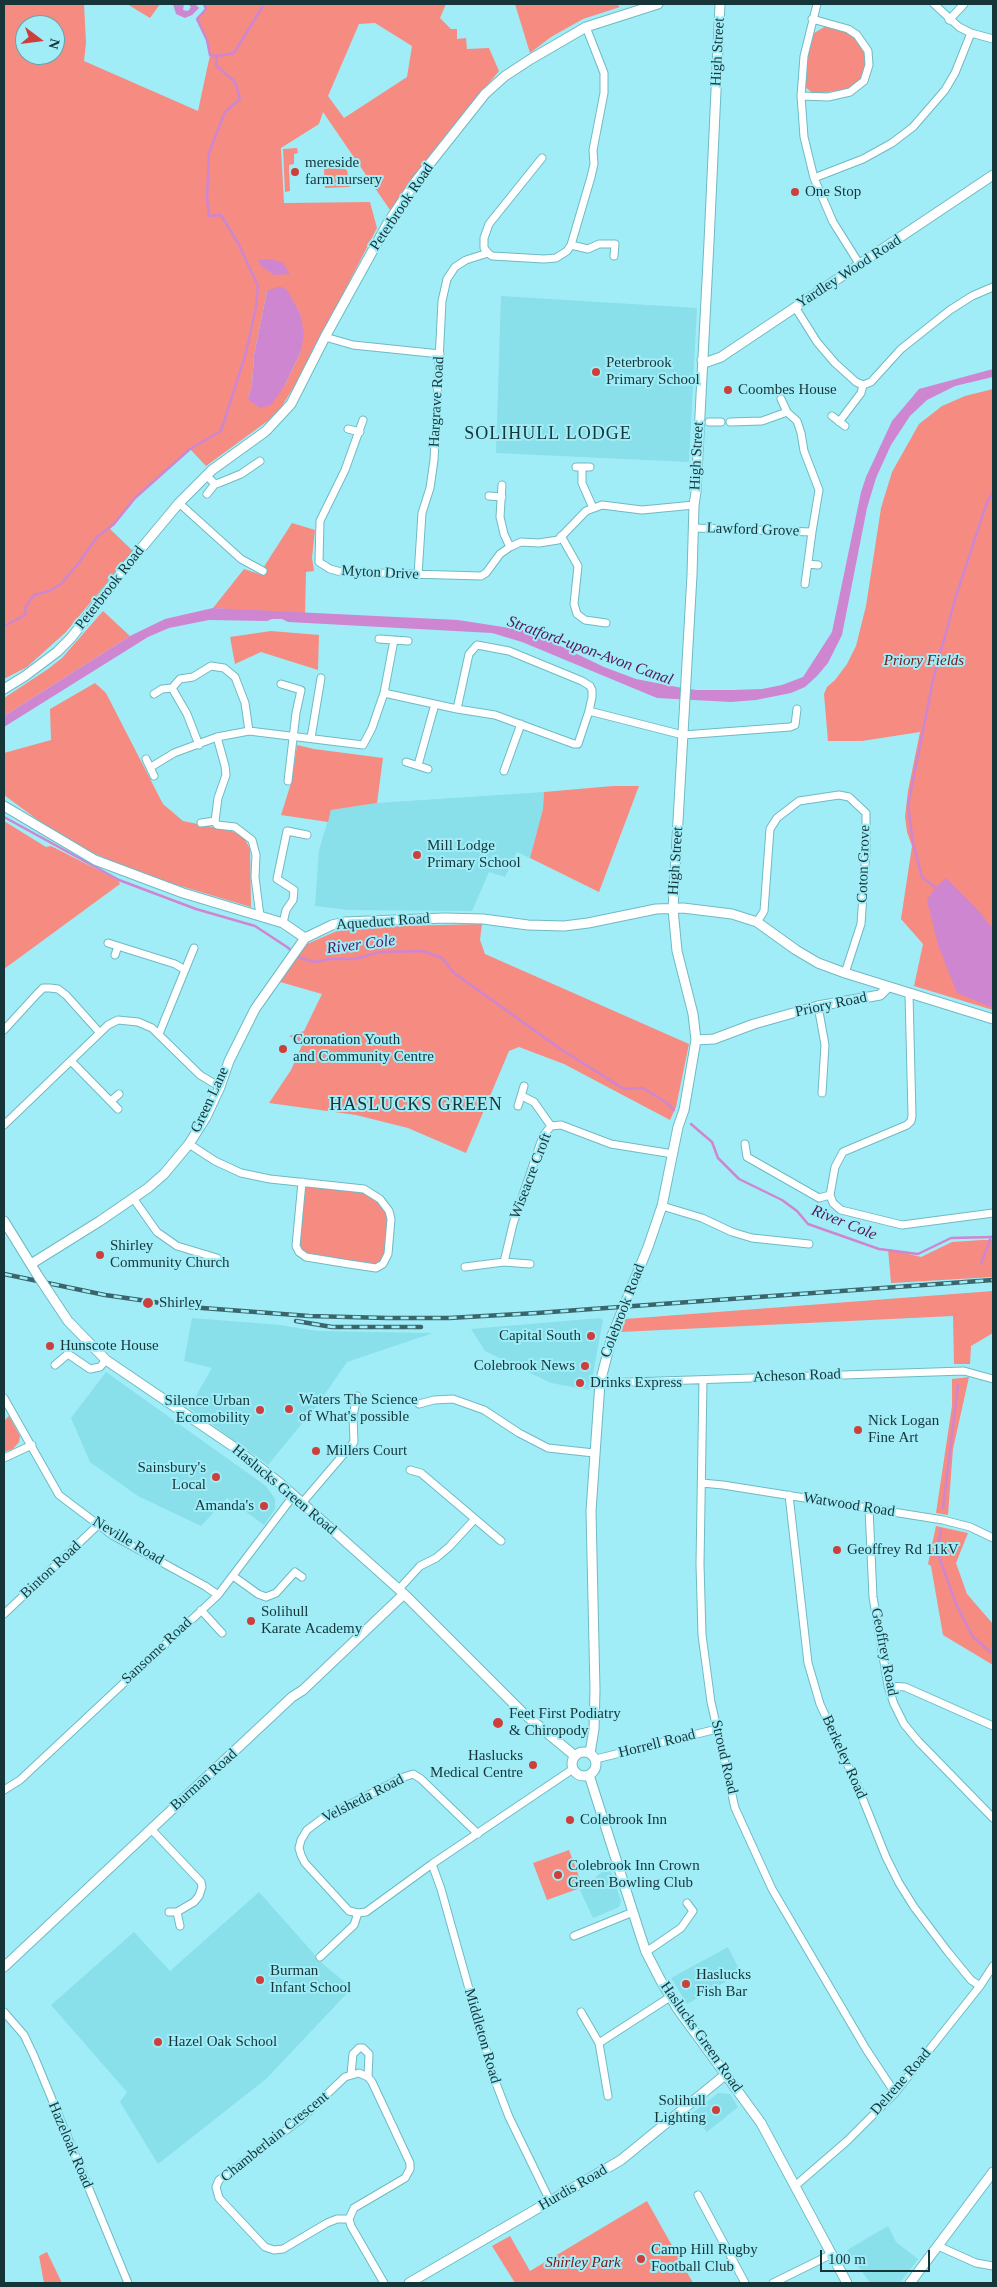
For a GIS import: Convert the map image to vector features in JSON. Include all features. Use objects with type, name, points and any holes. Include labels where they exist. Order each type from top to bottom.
[{"type":"street","name":"Peterbrook Road","points":[[4,689],[57,652],[71,638],[124,569],[179,503],[206,475],[266,431],[291,404],[325,336],[389,221],[416,181],[470,111],[505,76],[559,41],[586,27],[658,4]]},
{"type":"street","name":"High Street","points":[[673,908],[686,687],[720,4]]},
{"type":"street","points":[[817,4],[804,56],[801,96],[804,137],[814,178],[833,222],[860,265]]},
{"type":"street","points":[[934,4],[949,20],[971,33],[993,38]]},
{"type":"street","points":[[949,20],[964,4]]},
{"type":"street","points":[[801,96],[828,96],[850,92],[864,81],[869,65],[868,51],[857,35],[848,29],[812,19]]},
{"type":"street","points":[[542,158],[488,224],[484,238],[484,248],[492,256],[556,258],[567,251],[571,245],[594,164],[593,150],[604,93],[604,73],[586,27]]},
{"type":"street","points":[[814,178],[863,159],[892,143],[912,127],[945,90],[955,73],[971,33]]},
{"type":"street","name":"Yardley Wood Road","points":[[702,360],[707,362],[721,357],[993,175]]},
{"type":"street","points":[[571,245],[588,249],[599,244],[615,244],[614,256]]},
{"type":"street","name":"Hargrave Road","points":[[418,575],[422,513],[430,488],[434,460],[442,301],[447,279],[455,267],[466,260],[488,252]]},
{"type":"street","points":[[795,307],[817,342],[835,363],[856,382],[863,385],[871,382],[901,349],[950,310],[972,296],[993,287]]},
{"type":"street","points":[[325,336],[353,345],[440,354]]},
{"type":"street","points":[[832,416],[842,424],[861,393],[863,385]]},
{"type":"street","name":"Lawford Grove","points":[[781,398],[787,412],[797,421],[804,451],[819,490],[806,584]]},
{"type":"street","points":[[730,422],[762,421],[787,412]]},
{"type":"street","name":"Myton Drive","points":[[363,420],[360,432],[320,521],[320,562],[330,569],[341,572],[481,576],[486,573],[500,554],[510,547]]},
{"type":"street","points":[[709,422],[721,422]]},
{"type":"street","points":[[348,429],[360,432]]},
{"type":"street","points":[[206,494],[215,484],[241,474],[260,461]]},
{"type":"street","points":[[583,467],[582,483],[592,508]]},
{"type":"street","points":[[206,475],[215,484]]},
{"type":"street","points":[[502,485],[500,517],[504,534],[510,547],[521,542],[539,543],[558,540],[586,511],[602,505],[642,510],[694,505]]},
{"type":"street","points":[[489,496],[502,497]]},
{"type":"street","points":[[179,503],[242,559],[263,572]]},
{"type":"street","name":"Lawford Grove","points":[[694,528],[812,532]]},
{"type":"street","points":[[561,536],[578,566],[574,604],[577,614],[585,620],[606,623]]},
{"type":"street","points":[[808,564],[818,565]]},
{"type":"street","points":[[379,639],[408,641]]},
{"type":"street","points":[[151,767],[174,754],[216,737],[249,730],[362,745],[372,728],[384,693],[394,640]]},
{"type":"street","points":[[384,693],[456,709],[494,715],[578,744],[589,711],[592,690],[590,686],[582,681],[510,652],[477,645],[469,654],[456,709]]},
{"type":"street","points":[[154,694],[162,689],[172,688],[180,679],[193,677],[211,666],[230,670],[235,677],[244,703],[249,730]]},
{"type":"street","points":[[311,738],[321,678]]},
{"type":"street","points":[[281,684],[301,690],[288,781]]},
{"type":"street","points":[[172,688],[187,714],[199,745]]},
{"type":"street","points":[[418,765],[435,704]]},
{"type":"street","points":[[589,711],[683,735],[790,727],[795,724],[798,709]]},
{"type":"street","points":[[504,771],[521,724]]},
{"type":"street","points":[[216,737],[226,775],[218,798],[216,821],[217,825],[235,827],[252,840],[256,855],[255,877],[260,916]]},
{"type":"street","points":[[146,759],[154,776]]},
{"type":"street","points":[[406,762],[428,769]]},
{"type":"street","name":"Coton Grove","points":[[757,922],[764,911],[770,829],[777,818],[799,801],[839,796],[849,797],[866,813],[866,851],[860,924],[845,973]]},
{"type":"street","points":[[4,806],[95,860],[183,893],[283,923],[305,938]]},
{"type":"street","points":[[201,823],[216,821]]},
{"type":"street","points":[[283,923],[286,910],[293,900],[294,890],[278,879],[287,831],[306,835]]},
{"type":"street","name":"Colebrook Road","points":[[593,1756],[591,1511],[600,1384],[612,1336],[648,1247],[662,1206],[678,1127],[684,1110],[696,1040],[693,1014],[677,951],[673,908]]},
{"type":"street","name":"Aqueduct Road","points":[[305,938],[325,927],[345,922],[476,919],[528,925],[564,926],[656,909],[683,908],[732,914],[757,922],[796,950],[818,962],[888,987]]},
{"type":"street","name":"Green Lane","points":[[30,1264],[84,1232],[154,1183],[189,1144],[206,1117],[220,1087],[229,1061],[250,1017],[305,938]]},
{"type":"street","points":[[108,942],[176,964],[185,970]]},
{"type":"street","points":[[115,955],[118,946]]},
{"type":"street","points":[[159,1034],[194,948]]},
{"type":"street","points":[[888,987],[993,1019]]},
{"type":"street","name":"Priory Road","points":[[696,1040],[714,1039],[754,1024],[818,1006],[880,995],[888,987]]},
{"type":"street","points":[[4,1030],[37,994],[44,988],[50,988],[58,989],[66,995],[100,1033]]},
{"type":"street","points":[[909,994],[912,1116],[907,1125],[843,1152],[835,1167],[830,1195],[834,1203],[841,1210],[902,1224],[993,1213]]},
{"type":"street","points":[[818,1006],[825,1045],[822,1093]]},
{"type":"street","points":[[4,1124],[112,1022],[125,1020],[143,1024],[159,1034],[200,1075],[220,1087]]},
{"type":"street","points":[[71,1061],[118,1109]]},
{"type":"street","points":[[518,1106],[524,1086]]},
{"type":"street","points":[[111,1102],[119,1094]]},
{"type":"street","points":[[522,1096],[534,1102],[551,1126]]},
{"type":"street","name":"Wiseacre Croft","points":[[504,1262],[512,1224],[543,1136],[551,1126],[561,1125],[611,1144],[673,1154]]},
{"type":"street","points":[[189,1144],[215,1161],[241,1173],[364,1190],[380,1199],[389,1211],[391,1219],[388,1254],[383,1264],[376,1268],[306,1257],[299,1252],[296,1246],[302,1182]]},
{"type":"street","points":[[745,1144],[747,1157],[819,1198],[830,1195]]},
{"type":"street","points":[[133,1198],[157,1232],[177,1246],[217,1258]]},
{"type":"street","points":[[662,1206],[702,1218],[745,1236],[809,1244]]},
{"type":"street","name":"Haslucks Green Road","points":[[4,1221],[68,1321],[106,1360],[231,1445],[294,1495],[401,1591],[522,1712],[575,1756]]},
{"type":"street","points":[[465,1267],[504,1262],[530,1264]]},
{"type":"street","points":[[55,1365],[68,1354],[90,1369],[100,1367],[106,1360]]},
{"type":"street","name":"Acheson Road","points":[[600,1384],[964,1371],[993,1378]]},
{"type":"street","name":"Stroud Road","points":[[703,1380],[702,1634],[707,1679],[735,1808],[772,1890],[866,2049],[895,2093]]},
{"type":"street","points":[[302,1503],[354,1442],[353,1416],[357,1396]]},
{"type":"street","name":"Neville Road","points":[[4,1398],[60,1495],[112,1536],[206,1586],[218,1595]]},
{"type":"street","points":[[419,1404],[434,1400],[453,1399],[478,1408],[548,1448],[594,1453]]},
{"type":"street","points":[[4,1458],[32,1445]]},
{"type":"street","points":[[410,1470],[421,1473],[501,1541]]},
{"type":"street","name":"Watwood Road","points":[[702,1483],[943,1520],[970,1527],[993,1538]]},
{"type":"street","name":"Sansome Road","points":[[4,1790],[20,1780],[218,1595],[294,1495]]},
{"type":"street","name":"Berkeley Road","points":[[790,1495],[808,1663],[820,1704],[899,1883],[914,1907],[948,1952],[971,1980],[980,1986]]},
{"type":"street","name":"Geoffrey Road","points":[[869,1508],[873,1597],[888,1686],[894,1704],[910,1731],[993,1818]]},
{"type":"street","points":[[401,1591],[420,1566],[436,1558],[449,1547],[474,1520]]},
{"type":"street","name":"Binton Road","points":[[4,1614],[98,1525]]},
{"type":"street","points":[[233,1576],[258,1594],[266,1597],[276,1594],[295,1572],[302,1576]]},
{"type":"street","name":"Burman Road","points":[[4,1966],[206,1777],[215,1771],[292,1697],[303,1690],[401,1591]]},
{"type":"street","points":[[201,1610],[222,1633]]},
{"type":"street","points":[[888,1686],[905,1687],[993,1726]]},
{"type":"street","name":"Horrell Road","points":[[593,1756],[717,1729]]},
{"type":"street","points":[[584,1751],[593,1756],[596,1766],[589,1775],[580,1775],[574,1769],[572,1761],[575,1756],[584,1751]]},
{"type":"street","points":[[320,1957],[354,1925],[358,1913],[366,1912],[432,1864],[574,1769]]},
{"type":"street","name":"Velsheda Road","points":[[358,1913],[349,1911],[305,1863],[301,1855],[299,1848],[301,1840],[307,1830],[323,1818],[413,1774],[421,1779],[478,1834]]},
{"type":"street","name":"Haslucks Green Road","points":[[589,1775],[646,1952],[670,1997],[761,2123],[847,2283]]},
{"type":"street","points":[[151,1828],[201,1882],[202,1887],[199,1896],[187,1907],[177,1912],[169,1912]]},
{"type":"street","name":"Middleton Road","points":[[432,1864],[441,1889],[494,2078],[509,2117],[550,2201]]},
{"type":"street","points":[[646,1952],[682,1928],[693,1911],[687,1903]]},
{"type":"street","points":[[177,1912],[180,1926]]},
{"type":"street","points":[[574,1936],[633,1912]]},
{"type":"street","name":"Delrene Road","points":[[795,2186],[847,2141],[895,2093],[980,1986],[993,1966]]},
{"type":"street","points":[[599,2042],[670,1997]]},
{"type":"street","name":"Hazeloak Road","points":[[4,2012],[24,2035],[34,2056],[128,2283]]},
{"type":"street","points":[[581,2012],[599,2042],[608,2096]]},
{"type":"street","name":"Chamberlain Crescent","points":[[359,2048],[363,2048],[369,2054],[368,2077],[409,2158],[410,2169],[406,2178],[354,2208],[349,2218],[337,2219],[328,2223],[283,2249],[274,2250],[265,2247],[219,2198],[216,2187],[219,2180],[300,2120],[345,2077],[351,2074],[353,2054],[359,2048]]},
{"type":"street","points":[[351,2074],[358,2073],[368,2077]]},
{"type":"street","name":"Hurdis Road","points":[[409,2283],[621,2160],[725,2075]]},
{"type":"street","points":[[910,2283],[993,2172]]},
{"type":"street","points":[[698,2195],[746,2283]]},
{"type":"street","points":[[349,2218],[351,2226],[384,2283]]},
{"type":"street","points":[[938,2246],[968,2260],[993,2266]]},
{"type":"street","points":[[773,2283],[832,2254]]},
{"type":"shaded area","points":[[173,4],[184,4],[183,10],[188,11],[191,7],[188,4],[195,4],[199,8],[192,15],[185,18],[176,14]]},
{"type":"shaded area","points":[[272,259],[283,263],[290,274],[274,275],[261,266],[258,260]]},
{"type":"shaded area","points":[[278,287],[287,290],[300,313],[304,334],[301,351],[285,385],[271,405],[260,408],[250,401],[248,397],[252,385],[254,355],[267,291]]},
{"type":"shaded area","name":"Peterbrook Primary School","points":[[501,296],[697,308],[689,462],[496,453]]},
{"type":"shaded area","points":[[993,369],[993,377],[955,386],[927,400],[910,416],[891,445],[876,478],[867,508],[842,635],[828,663],[817,676],[805,687],[791,693],[756,700],[731,702],[657,698],[522,642],[492,633],[288,622],[282,619],[267,621],[209,620],[169,628],[148,637],[4,727],[4,716],[130,636],[165,619],[213,608],[458,620],[529,631],[604,667],[636,679],[696,690],[762,689],[782,685],[803,677],[832,632],[861,492],[892,421],[919,389]]},
{"type":"shaded area","name":"Mill Lodge Primary School","points":[[544,792],[543,809],[530,858],[517,852],[505,877],[489,872],[472,911],[348,910],[315,906],[319,850],[331,810],[377,803]]},
{"type":"shaded area","points":[[946,878],[978,910],[993,929],[993,1008],[957,993],[938,945],[927,900],[935,888]]},
{"type":"shaded area","points":[[192,1318],[280,1325],[317,1331],[433,1333],[347,1362],[318,1404],[268,1465],[189,1408],[212,1368],[184,1361]]},
{"type":"shaded area","points":[[600,1318],[603,1320],[590,1390],[551,1383],[485,1351],[471,1329]]},
{"type":"shaded area","points":[[106,1372],[266,1486],[275,1499],[275,1509],[264,1525],[227,1498],[201,1526],[138,1496],[90,1462],[71,1418]]},
{"type":"shaded area","points":[[609,1866],[621,1901],[619,1907],[593,1918],[580,1890]]},
{"type":"shaded area","points":[[259,1892],[323,1964],[352,1988],[266,2079],[158,2164],[120,2102],[127,2092],[51,2005],[134,1932],[170,1971]]},
{"type":"shaded area","points":[[728,1947],[741,1973],[687,2004],[671,1978]]},
{"type":"shaded area","name":"Solihull Lighting","points":[[718,2093],[730,2094],[738,2107],[707,2132],[691,2114]]},
{"type":"shaded area","points":[[888,2226],[896,2242],[918,2259],[900,2283],[870,2283],[847,2250]]},
{"type":"green space","points":[[4,4],[84,4],[86,43],[84,61],[198,111],[210,55],[207,40],[197,19],[206,9],[204,4],[446,4],[440,18],[451,29],[457,29],[457,39],[466,38],[467,49],[489,48],[499,71],[390,210],[323,112],[319,124],[281,148],[284,203],[370,202],[377,228],[299,379],[280,409],[269,420],[206,466],[190,449],[135,498],[110,529],[133,551],[66,632],[27,667],[4,679]],"holes":[[[375,23],[412,46],[407,77],[344,118],[328,96],[359,24]],[[267,291],[290,296],[300,313],[301,351],[285,385],[248,397],[252,385],[254,355]]]},
{"type":"green space","points":[[127,4],[160,4],[150,18]]},
{"type":"green space","points":[[515,4],[617,4],[620,7],[583,19],[551,37],[530,53]]},
{"type":"green space","points":[[826,26],[848,33],[856,38],[863,46],[867,58],[866,66],[860,81],[848,89],[814,94],[805,87],[807,58],[814,33]]},
{"type":"green space","points":[[297,148],[298,153],[294,154],[294,164],[289,165],[290,191],[285,192],[283,149]]},
{"type":"green space","points":[[338,166],[347,170],[350,187],[325,188],[324,169]]},
{"type":"green space","name":"Priory Fields","points":[[993,389],[993,1010],[914,986],[923,944],[901,919],[912,846],[907,832],[905,817],[908,791],[920,732],[862,741],[828,741],[824,694],[827,687],[847,664],[856,646],[866,606],[881,508],[892,472],[919,424],[942,406],[965,396]]},
{"type":"green space","points":[[292,523],[315,530],[312,558],[314,571],[306,572],[305,614],[213,608],[244,569],[262,575],[265,565]]},
{"type":"green space","points":[[103,611],[130,636],[4,716],[4,698],[62,658]]},
{"type":"green space","points":[[271,631],[319,635],[318,670],[261,652],[235,664],[230,637]]},
{"type":"green space","points":[[95,683],[106,693],[163,804],[183,821],[232,831],[244,837],[250,849],[251,907],[167,882],[111,861],[89,851],[46,826],[4,795],[4,753],[51,740],[50,709]]},
{"type":"green space","points":[[297,745],[383,758],[377,803],[331,810],[328,822],[281,815],[292,780]]},
{"type":"green space","points":[[613,786],[639,786],[599,892],[530,858],[543,809],[544,792]]},
{"type":"green space","points":[[4,821],[46,847],[51,846],[118,880],[120,884],[4,969]]},
{"type":"green space","points":[[482,924],[480,940],[485,954],[689,1044],[676,1107],[670,1120],[564,1064],[519,1047],[509,1051],[466,1153],[408,1128],[356,1115],[269,1103],[291,1070],[303,1043],[289,1036],[304,1031],[322,994],[280,982],[307,944],[339,930],[363,927]]},
{"type":"green space","points":[[302,1182],[364,1189],[389,1211],[388,1254],[376,1268],[299,1252]]},
{"type":"green space","points":[[993,1240],[993,1277],[891,1283],[888,1249],[921,1257],[952,1242]]},
{"type":"green space","points":[[993,1291],[993,1333],[971,1346],[970,1364],[954,1364],[953,1316],[620,1332],[625,1319]]},
{"type":"green space","points":[[969,1377],[953,1449],[948,1515],[936,1513],[952,1406],[952,1379]]},
{"type":"green space","points":[[9,1416],[20,1436],[19,1442],[13,1449],[4,1452],[4,1421]]},
{"type":"green space","points":[[936,1526],[968,1533],[956,1563],[967,1594],[993,1624],[993,1665],[943,1635],[931,1566],[928,1564]]},
{"type":"green space","name":"Colebrook Inn Crown Green Bowling Club","points":[[569,1850],[583,1887],[547,1900],[533,1863]]},
{"type":"green space","name":"Shirley Park","points":[[647,2201],[693,2283],[515,2283],[492,2246],[510,2236],[530,2271]]},
{"type":"green space","points":[[47,2252],[62,2283],[44,2283],[39,2256]]},
{"type":"waterway","points":[[204,4],[206,9],[197,19],[207,40],[210,55],[217,56],[234,53],[264,4]]},
{"type":"waterway","points":[[4,626],[25,615],[26,606],[34,595],[49,591],[61,584],[97,537],[114,524],[135,498],[190,449],[221,431],[246,353],[256,307],[258,286],[238,243],[221,215],[209,216],[207,198],[209,153],[225,112],[240,99],[235,82],[216,65],[217,56]]},
{"type":"waterway","points":[[936,888],[922,877],[913,843],[908,806],[933,680],[956,596],[987,502],[993,493]]},
{"type":"waterway","name":"River Cole","points":[[4,817],[119,880],[196,909],[255,926],[300,958],[315,962],[330,959],[355,959],[380,952],[423,951],[442,958],[454,973],[559,1048],[624,1089],[643,1088],[667,1103],[674,1110]]},
{"type":"waterway","name":"River Cole","points":[[691,1124],[712,1142],[718,1158],[739,1179],[782,1200],[797,1211],[808,1224],[879,1249],[918,1254],[951,1238],[993,1237]]},
{"type":"waterway","points":[[981,1264],[991,1237]]},
{"type":"waterway","points":[[943,1508],[958,1385]]},
{"type":"waterway","points":[[941,1530],[937,1551],[957,1606],[973,1637],[993,1654]]},
{"type":"railway","points":[[4,1274],[105,1295],[189,1307],[309,1316],[387,1318],[449,1318],[537,1313],[993,1280]]},
{"type":"railway","points":[[296,1321],[332,1327],[421,1327]]},
{"type":"place","name":"mereside farm nursery","points":[[295,172]]},
{"type":"place","name":"One Stop","points":[[795,192]]},
{"type":"place","name":"Peterbrook Primary School","points":[[596,372]]},
{"type":"place","name":"Coombes House","points":[[728,390]]},
{"type":"place","name":"Mill Lodge Primary School","points":[[417,855]]},
{"type":"place","name":"Coronation Youth and Community Centre","points":[[283,1049]]},
{"type":"place","name":"Shirley Community Church","points":[[100,1255]]},
{"type":"place","name":"Shirley","points":[[148,1303]]},
{"type":"place","name":"Capital South","points":[[591,1336]]},
{"type":"place","name":"Hunscote House","points":[[50,1346]]},
{"type":"place","name":"Colebrook News","points":[[585,1366]]},
{"type":"place","name":"Drinks Express","points":[[580,1383]]},
{"type":"place","name":"Waters The Science of What's possible","points":[[289,1409]]},
{"type":"place","name":"Silence Urban Ecomobility","points":[[260,1410]]},
{"type":"place","name":"Nick Logan Fine Art","points":[[858,1430]]},
{"type":"place","name":"Millers Court","points":[[316,1451]]},
{"type":"place","name":"Sainsbury's Local","points":[[216,1477]]},
{"type":"place","name":"Amanda's","points":[[264,1506]]},
{"type":"place","name":"Geoffrey Rd 11kV","points":[[837,1550]]},
{"type":"place","name":"Solihull Karate Academy","points":[[251,1621]]},
{"type":"place","name":"Feet First Podiatry & Chiropody","points":[[498,1723]]},
{"type":"place","name":"Haslucks Medical Centre","points":[[533,1765]]},
{"type":"place","name":"Colebrook Inn","points":[[570,1820]]},
{"type":"place","name":"Colebrook Inn Crown Green Bowling Club","points":[[558,1875]]},
{"type":"place","name":"Burman Infant School","points":[[260,1980]]},
{"type":"place","name":"Haslucks Fish Bar","points":[[686,1984]]},
{"type":"place","name":"Hazel Oak School","points":[[158,2042]]},
{"type":"place","name":"Solihull Lighting","points":[[716,2110]]},
{"type":"place","name":"Camp Hill Rugby Football Club","points":[[641,2259]]},
{"type":"district","name":"SOLIHULL LODGE","points":[[548,434]]},
{"type":"district","name":"HASLUCKS GREEN","points":[[416,1105]]},
{"type":"water label","name":"Stratford-upon-Avon Canal","points":[[590,651]]}]
